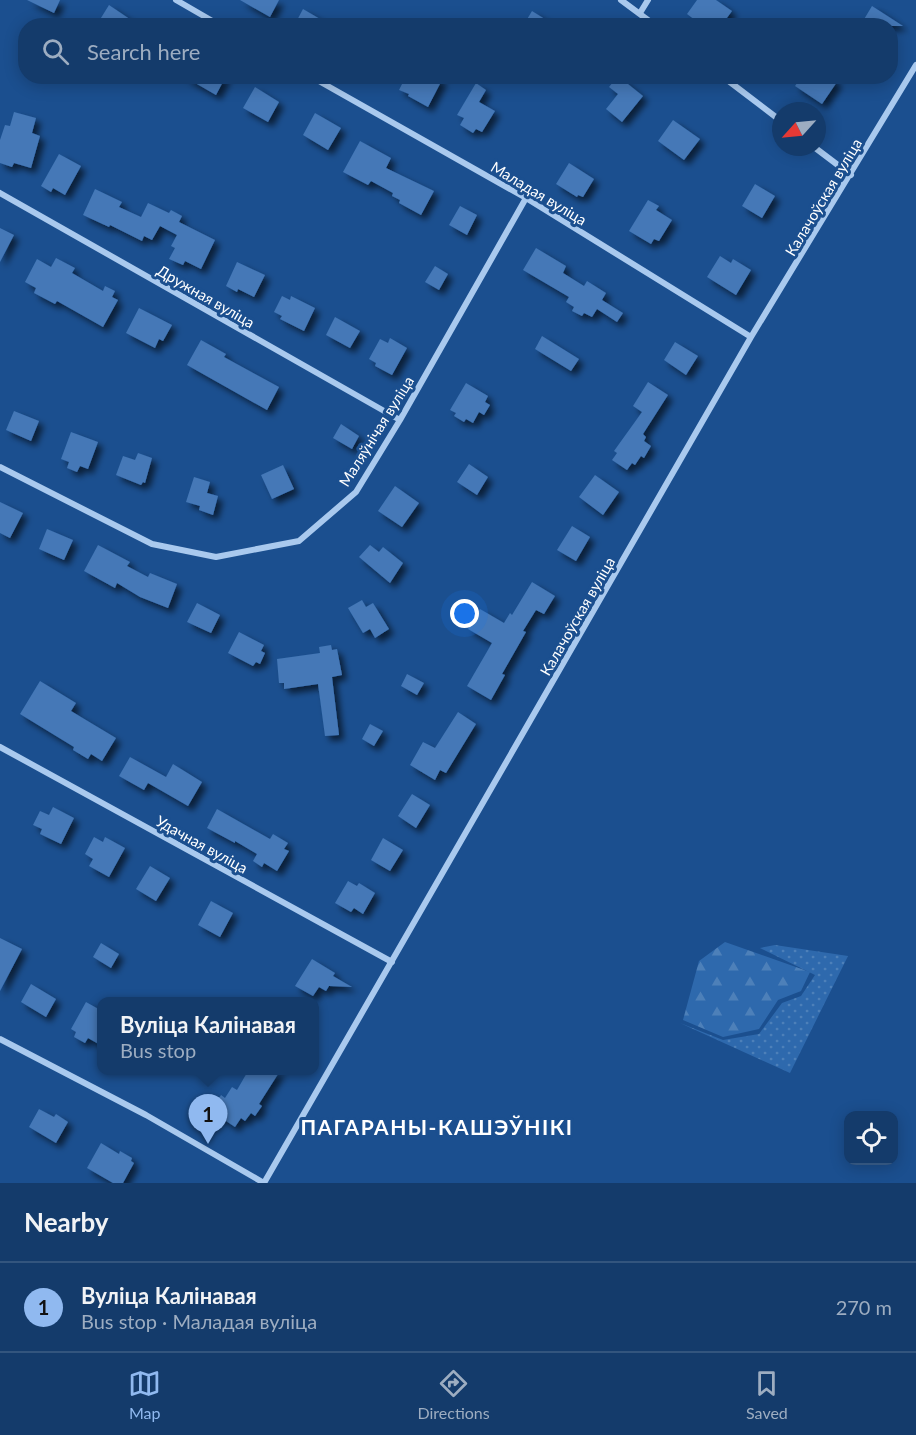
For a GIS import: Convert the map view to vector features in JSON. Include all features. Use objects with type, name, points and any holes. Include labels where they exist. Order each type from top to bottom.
[{"type":"street","points":[[176,0],[207,18]]},
{"type":"street","points":[[621,0],[645,18]]},
{"type":"street","points":[[640,14],[648,0]]},
{"type":"street","name":"Калачоўская вуліца","points":[[264,1183],[751,337],[916,65]]},
{"type":"street","name":"Маладая вуліца","points":[[324,84],[526,198],[751,337]]},
{"type":"street","points":[[732,84],[772,114]]},
{"type":"street","points":[[826,156],[851,175]]},
{"type":"street","name":"Дружная вуліца","points":[[0,193],[400,420]]},
{"type":"street","name":"Маляўнічая вуліца","points":[[0,467],[152,544],[216,557],[299,540],[356,492],[400,420],[526,198]]},
{"type":"street","name":"Удачная вуліца","points":[[0,747],[392,962]]},
{"type":"street","points":[[0,1039],[146,1115],[264,1183]]},
{"type":"green space","points":[[725,942],[810,972],[801,991],[778,1000],[759,1029],[723,1037],[683,1020],[699,961]]},
{"type":"green space","points":[[775,945],[848,956],[790,1073],[680,1023],[723,1040],[759,1034],[782,1003],[801,996],[815,975],[760,948]]},
{"type":"building","points":[[27,0],[60,0],[54,13]]},
{"type":"building","points":[[240,0],[279,0],[270,17]]},
{"type":"building","points":[[697,0],[716,0],[732,11],[727,18],[692,18],[687,14]]},
{"type":"building","points":[[109,5],[128,18],[101,18]]},
{"type":"building","points":[[872,6],[891,18],[865,18]]},
{"type":"building","points":[[303,9],[318,18],[298,18]]},
{"type":"building","points":[[532,11],[543,18],[528,18]]},
{"type":"building","points":[[197,84],[222,84],[216,95]]},
{"type":"building","points":[[402,84],[440,84],[428,107],[399,90]]},
{"type":"building","points":[[475,84],[486,90],[479,102],[495,111],[482,132],[476,129],[473,133],[460,125],[464,118],[457,115]]},
{"type":"building","points":[[611,84],[628,84],[643,96],[622,122],[606,109],[618,94],[609,87]]},
{"type":"building","points":[[796,84],[836,84],[823,102],[819,102],[795,86]]},
{"type":"building","points":[[255,87],[279,102],[268,122],[243,108]]},
{"type":"building","points":[[14,112],[36,118],[32,133],[40,136],[31,168],[14,163],[12,167],[0,163],[0,140],[5,125],[10,126]]},
{"type":"building","points":[[315,113],[341,128],[328,150],[303,135]]},
{"type":"building","points":[[673,120],[700,139],[684,160],[658,141]]},
{"type":"building","points":[[360,141],[391,158],[386,168],[434,191],[421,215],[399,203],[400,200],[392,196],[393,193],[371,181],[368,185],[343,172]]},
{"type":"building","points":[[59,154],[81,166],[65,195],[53,188],[51,192],[41,186]]},
{"type":"building","points":[[569,163],[594,179],[583,197],[578,195],[577,197],[556,184]]},
{"type":"building","points":[[755,184],[775,196],[762,218],[742,206]]},
{"type":"building","points":[[95,189],[122,202],[119,207],[141,217],[148,203],[169,213],[171,210],[182,216],[179,222],[215,240],[201,269],[185,261],[183,265],[169,259],[175,248],[171,246],[177,235],[160,226],[152,240],[144,236],[142,241],[83,215]]},
{"type":"building","points":[[648,200],[659,206],[656,210],[672,220],[659,241],[654,239],[651,244],[629,231]]},
{"type":"building","points":[[460,206],[477,215],[467,235],[449,225]]},
{"type":"building","points":[[0,228],[14,235],[0,262]]},
{"type":"building","points":[[536,248],[566,266],[563,273],[584,286],[587,281],[606,293],[602,300],[623,313],[617,322],[597,309],[592,317],[584,313],[582,316],[572,311],[574,307],[566,302],[569,297],[523,270]]},
{"type":"building","points":[[720,256],[731,263],[733,259],[751,270],[736,295],[707,277]]},
{"type":"building","points":[[56,258],[75,268],[72,273],[103,291],[105,286],[115,291],[112,297],[118,300],[103,327],[57,301],[55,304],[34,293],[36,288],[25,282],[37,259],[51,267]]},
{"type":"building","points":[[237,262],[265,275],[254,297],[226,286]]},
{"type":"building","points":[[435,266],[448,274],[439,290],[425,282]]},
{"type":"building","points":[[282,296],[290,300],[291,296],[315,308],[304,331],[280,319],[282,316],[274,312]]},
{"type":"building","points":[[139,308],[172,325],[163,341],[159,339],[155,348],[126,333]]},
{"type":"building","points":[[335,317],[360,331],[350,348],[326,335]]},
{"type":"building","points":[[542,336],[579,359],[571,371],[535,349]]},
{"type":"building","points":[[390,338],[407,348],[392,375],[375,366],[376,363],[369,359],[380,339],[388,343]]},
{"type":"building","points":[[201,340],[226,354],[224,357],[279,387],[267,410],[187,365]]},
{"type":"building","points":[[675,342],[698,356],[686,375],[664,360]]},
{"type":"building","points":[[648,382],[668,395],[643,434],[646,437],[644,441],[651,446],[644,458],[641,456],[635,465],[632,463],[627,470],[612,460],[617,453],[614,451],[642,412],[633,406]]},
{"type":"building","points":[[466,383],[488,396],[485,402],[490,405],[484,415],[479,412],[473,423],[466,419],[464,422],[454,416],[456,413],[450,410]]},
{"type":"building","points":[[14,411],[39,421],[31,441],[6,430]]},
{"type":"building","points":[[341,424],[359,436],[352,449],[333,438]]},
{"type":"building","points":[[71,432],[98,442],[88,469],[80,466],[77,472],[67,468],[69,462],[61,459]]},
{"type":"building","points":[[138,453],[152,458],[145,483],[141,485],[116,475],[123,456],[135,460]]},
{"type":"building","points":[[469,464],[488,477],[477,495],[457,482]]},
{"type":"building","points":[[283,465],[294,489],[272,499],[261,475]]},
{"type":"building","points":[[595,475],[619,492],[603,515],[579,497]]},
{"type":"building","points":[[194,477],[210,482],[207,493],[218,496],[213,515],[199,510],[200,506],[186,502]]},
{"type":"building","points":[[395,486],[419,503],[402,527],[378,511]]},
{"type":"building","points":[[0,502],[23,513],[10,538],[0,533]]},
{"type":"building","points":[[572,526],[590,537],[576,561],[557,550]]},
{"type":"building","points":[[47,529],[73,540],[64,560],[39,549]]},
{"type":"building","points":[[98,545],[130,562],[127,566],[148,577],[150,573],[177,584],[168,608],[140,597],[117,583],[115,588],[84,571]]},
{"type":"building","points":[[370,545],[379,552],[383,547],[403,563],[390,583],[359,557]]},
{"type":"building","points":[[532,582],[555,596],[544,614],[536,610],[523,631],[526,632],[502,674],[505,675],[491,700],[467,686],[492,643],[468,629],[480,609],[504,623],[510,613],[512,615]]},
{"type":"building","points":[[362,600],[366,607],[373,603],[389,629],[375,638],[370,629],[363,633],[348,608]]},
{"type":"building","points":[[197,603],[220,615],[211,633],[187,622]]},
{"type":"building","points":[[239,632],[264,645],[261,651],[265,653],[260,664],[256,662],[253,666],[228,653]]},
{"type":"building","points":[[331,645],[332,650],[337,649],[342,675],[332,677],[339,735],[325,736],[318,684],[284,689],[284,683],[279,683],[277,659],[320,653],[319,647]]},
{"type":"building","points":[[407,674],[424,683],[417,695],[401,686]]},
{"type":"building","points":[[40,681],[76,703],[71,711],[116,738],[102,761],[91,754],[88,759],[73,750],[74,747],[20,714]]},
{"type":"building","points":[[458,712],[476,724],[446,773],[440,770],[435,780],[410,765],[423,742],[435,748]]},
{"type":"building","points":[[370,724],[383,731],[374,746],[362,739]]},
{"type":"building","points":[[130,757],[166,777],[173,764],[202,782],[188,806],[148,783],[144,790],[119,776]]},
{"type":"building","points":[[412,794],[430,805],[416,828],[398,816]]},
{"type":"building","points":[[53,807],[74,818],[61,844],[40,834],[42,829],[33,825],[40,811],[49,815]]},
{"type":"building","points":[[217,809],[270,839],[273,834],[288,843],[284,849],[289,851],[277,871],[264,863],[262,867],[253,861],[257,854],[207,828]]},
{"type":"building","points":[[94,837],[103,842],[105,837],[125,848],[109,877],[89,866],[93,859],[85,854]]},
{"type":"building","points":[[383,838],[403,850],[390,871],[371,860]]},
{"type":"building","points":[[150,866],[170,878],[156,901],[136,889]]},
{"type":"building","points":[[348,881],[357,886],[359,883],[375,893],[363,914],[354,908],[351,912],[335,903]]},
{"type":"building","points":[[211,901],[233,913],[220,937],[198,925]]},
{"type":"building","points":[[0,938],[22,949],[0,991]]},
{"type":"building","points":[[101,943],[119,954],[111,968],[93,957]]},
{"type":"building","points":[[312,959],[335,973],[333,976],[352,987],[329,986],[326,991],[319,987],[313,996],[295,986]]},
{"type":"building","points":[[31,984],[56,999],[46,1017],[21,1002]]},
{"type":"building","points":[[86,1002],[97,1008],[97,1043],[88,1038],[85,1043],[74,1037],[76,1032],[71,1029]]},
{"type":"building","points":[[246,1075],[277,1075],[259,1104],[262,1106],[255,1116],[251,1113],[245,1121],[241,1118],[235,1127],[211,1111],[221,1095],[225,1098],[232,1087],[237,1090]]},
{"type":"building","points":[[39,1109],[54,1117],[56,1114],[68,1122],[56,1143],[29,1127]]},
{"type":"building","points":[[101,1143],[119,1154],[120,1151],[132,1158],[131,1161],[134,1163],[123,1183],[113,1183],[87,1168]]},
{"type":"place","name":"Вуліца Калінавая","points":[[208,1144]]},
{"type":"district","name":"ПАГАРАНЫ-КАШЭЎНІКІ","points":[[437,1126]]}]
